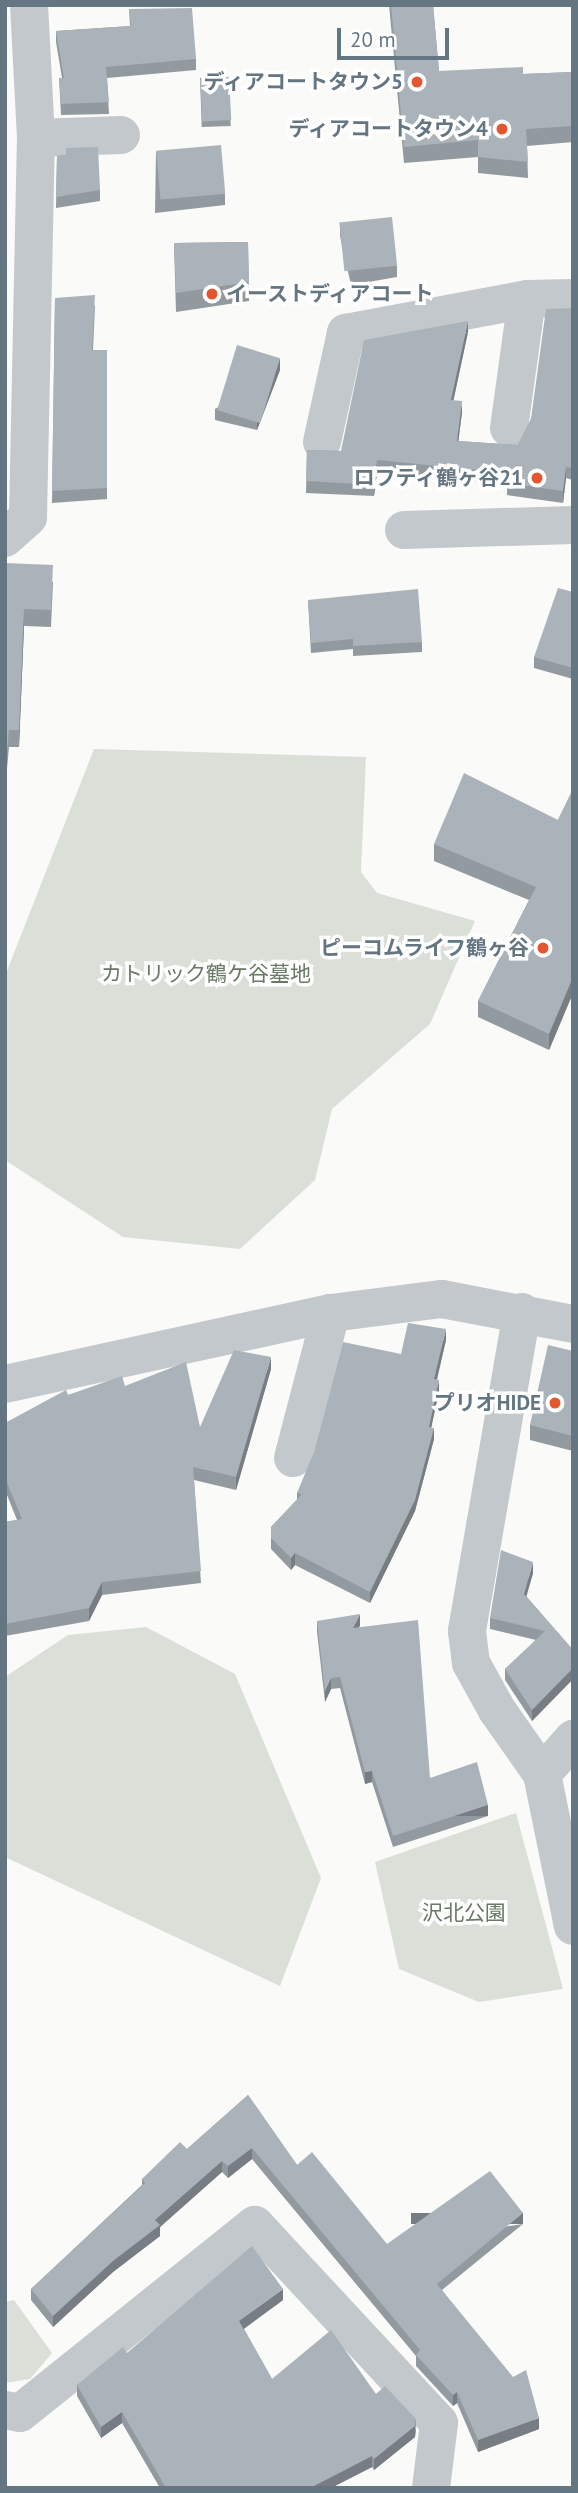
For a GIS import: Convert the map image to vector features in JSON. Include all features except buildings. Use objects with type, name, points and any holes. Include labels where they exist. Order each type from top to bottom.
[{"type":"street","points":[[5,538],[28,517],[36,138],[29,5]]},
{"type":"street","points":[[36,138],[121,135]]},
{"type":"street","points":[[322,442],[346,333],[527,299],[573,298]]},
{"type":"street","points":[[509,428],[527,299]]},
{"type":"street","points":[[404,530],[573,525]]},
{"type":"street","points":[[5,1384],[331,1313],[442,1299],[522,1312],[573,1324]]},
{"type":"street","points":[[522,1312],[467,1631],[471,1663],[497,1710],[542,1774],[573,1926]]},
{"type":"street","points":[[293,1458],[331,1313]]},
{"type":"street","points":[[542,1774],[573,1739]]},
{"type":"street","points":[[5,2410],[20,2413],[255,2225],[439,2423],[431,2488]]},
{"type":"green space","name":"カトリック鶴ケ谷墓地","points":[[94,749],[366,757],[361,872],[377,893],[475,921],[430,1024],[332,1109],[315,1180],[240,1249],[123,1237],[5,1160],[5,976]]},
{"type":"green space","points":[[146,1627],[235,1674],[321,1878],[280,1986],[5,1857],[5,1677],[68,1635]]},
{"type":"green space","name":"沢北公園","points":[[516,1813],[563,1989],[479,2002],[399,1969],[375,1862]]},
{"type":"green space","points":[[14,2300],[52,2353],[30,2379],[5,2383],[5,2302]]},
{"type":"place","name":"ディアコートタウン5","points":[[417,82]]},
{"type":"place","name":"ディアコートタウン4","points":[[502,129]]},
{"type":"place","name":"イーストディアコート","points":[[212,294]]},
{"type":"place","name":"ロフティ鶴ヶ谷21","points":[[537,478]]},
{"type":"place","name":"ピーコムライフ鶴ヶ谷","points":[[543,948]]},
{"type":"place","name":"プリオHIDE","points":[[555,1403]]}]
